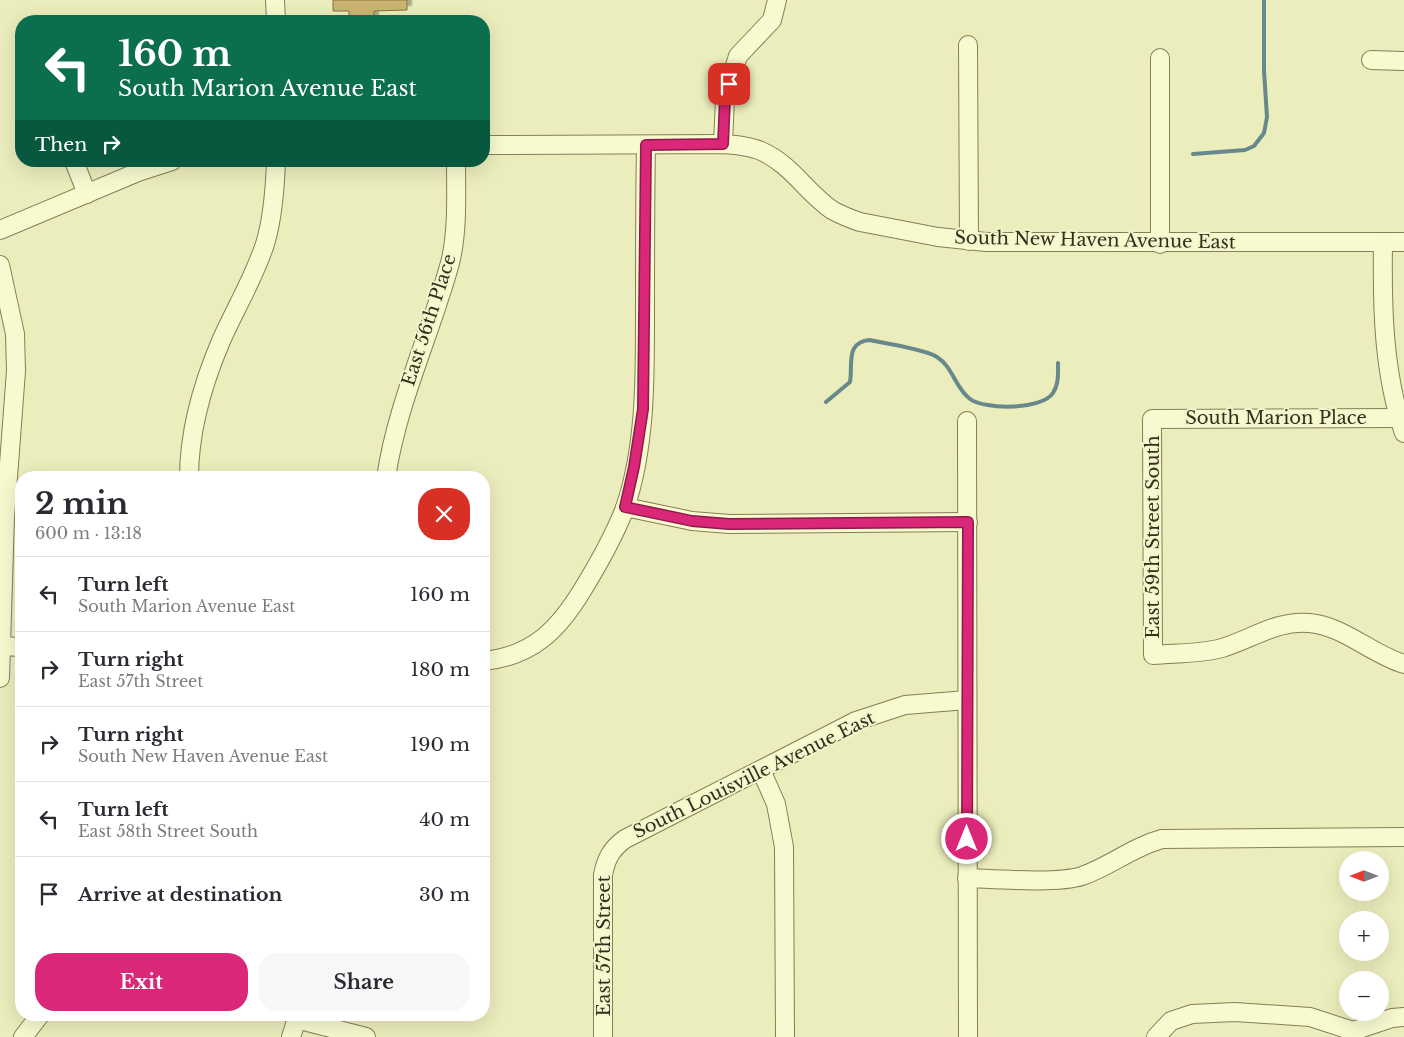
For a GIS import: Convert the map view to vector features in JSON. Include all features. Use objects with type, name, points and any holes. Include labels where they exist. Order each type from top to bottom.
[{"type":"street","points":[[275,0],[276,15]]},
{"type":"street","points":[[723,144],[725,98],[738,56],[772,20],[777,0]]},
{"type":"street","points":[[968,45],[969,241]]},
{"type":"street","points":[[1160,58],[1160,244]]},
{"type":"street","points":[[1371,60],[1404,61]]},
{"type":"street","name":"South New Haven Avenue East","points":[[490,145],[723,144],[759,150],[790,168],[817,197],[846,217],[860,222],[969,241],[1160,244],[1404,242]]},
{"type":"street","points":[[490,661],[497,660],[528,649],[556,627],[570,611],[600,562],[625,507],[634,467],[643,409],[646,145]]},
{"type":"street","points":[[76,167],[87,194]]},
{"type":"street","points":[[0,230],[153,167]]},
{"type":"street","points":[[190,471],[196,416],[206,382],[221,341],[266,242],[272,211],[276,167]]},
{"type":"street","name":"East 56th Place","points":[[387,471],[400,410],[450,262],[455,229],[456,167]]},
{"type":"street","points":[[1383,242],[1382,305],[1385,336],[1401,425]]},
{"type":"street","points":[[0,265],[15,334],[16,371],[5,517],[0,678]]},
{"type":"street","name":"South Marion Place","points":[[1152,419],[1401,425]]},
{"type":"street","name":"East 59th Street South","points":[[1152,419],[1153,654],[1220,649],[1268,628],[1289,623],[1310,623],[1332,628],[1386,659],[1404,664]]},
{"type":"street","points":[[967,422],[968,1037]]},
{"type":"street","points":[[625,507],[692,521],[729,524],[968,522]]},
{"type":"street","points":[[0,646],[15,647]]},
{"type":"street","name":"South Louisville Avenue East","points":[[608,856],[625,838],[856,722],[905,705],[967,700]]},
{"type":"street","points":[[761,770],[776,804],[784,847],[785,1037]]},
{"type":"street","points":[[967,878],[1064,879],[1080,877],[1099,870],[1135,848],[1162,839],[1404,837]]},
{"type":"street","name":"East 57th Street","points":[[603,1037],[603,876],[608,856]]},
{"type":"street","points":[[1156,1037],[1171,1021],[1192,1014],[1235,1012],[1310,1017],[1353,1034],[1392,1018],[1404,1017]]},
{"type":"street","points":[[23,1037],[35,1021]]},
{"type":"street","points":[[290,1037],[296,1021]]},
{"type":"street","points":[[311,1021],[366,1037]]},
{"type":"building","points":[[333,0],[407,0],[407,10],[374,11],[374,15],[349,15],[349,11],[333,11]]},
{"type":"waterway","points":[[1193,154],[1245,150],[1254,146],[1264,133],[1267,117],[1264,71],[1264,0]]},
{"type":"waterway","points":[[826,402],[850,382],[853,349],[862,342],[870,340],[915,349],[937,357],[947,366],[961,389],[970,399],[977,403],[988,405],[1026,405],[1047,399],[1053,393],[1056,386],[1058,363]]},
{"type":"route","points":[[729,84],[723,117],[723,144],[646,145],[643,409],[634,467],[625,507],[692,521],[729,524],[968,522],[967,839]]}]
